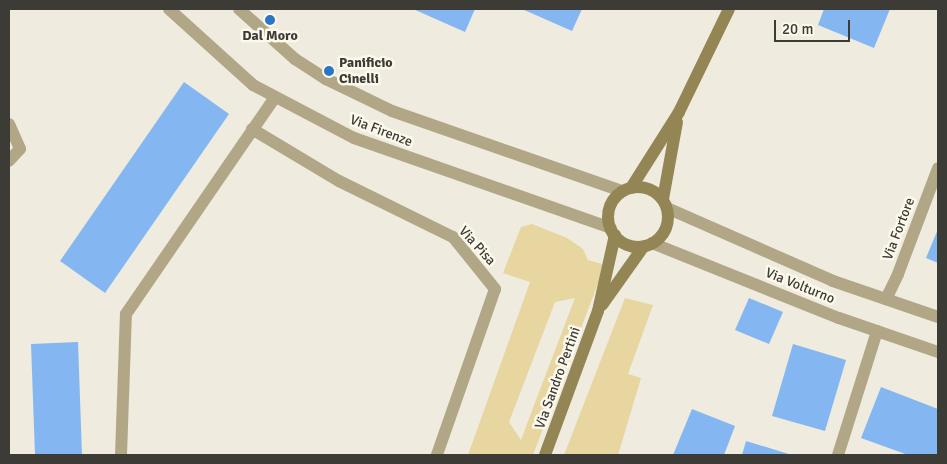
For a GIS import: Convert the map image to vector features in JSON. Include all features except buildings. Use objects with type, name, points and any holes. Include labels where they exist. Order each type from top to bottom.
[{"type":"main road","name":"Via Sandro Pertini","points":[[545,455],[598,311],[613,232],[608,221],[610,207],[627,189],[679,112],[729,9]]},
{"type":"main road","name":"Via Sandro Pertini","points":[[598,311],[648,245],[662,234],[666,228],[668,214],[665,204],[679,112]]},
{"type":"main road","points":[[627,189],[649,189],[665,204]]},
{"type":"main road","points":[[613,232],[628,245],[648,245]]},
{"type":"street","name":"Via Firenze","points":[[169,9],[253,85],[354,138],[613,232]]},
{"type":"street","name":"Via Firenze","points":[[239,9],[295,59],[326,79],[392,111],[627,189]]},
{"type":"street","points":[[122,455],[126,314],[275,96]]},
{"type":"street","points":[[9,124],[20,149],[9,161]]},
{"type":"street","name":"Via Pisa","points":[[252,129],[339,181],[453,237],[495,289],[437,455]]},
{"type":"street","name":"Via Fortore","points":[[886,299],[898,274],[938,168]]},
{"type":"street","name":"Via Volturno","points":[[665,204],[833,280],[938,317]]},
{"type":"street","name":"Via Volturno","points":[[648,245],[938,352]]},
{"type":"street","points":[[838,455],[878,331]]},
{"type":"shaded area","points":[[532,224],[567,238],[583,249],[588,260],[605,265],[533,455],[468,455],[530,282],[503,273],[521,227]],"holes":[[[575,298],[521,440],[509,422],[555,302]]]},
{"type":"shaded area","points":[[625,298],[653,305],[628,374],[641,378],[618,455],[564,455]]},
{"type":"place","name":"Dal Moro","points":[[270,20]]},
{"type":"place","name":"Panificio Cinelli","points":[[329,71]]}]
